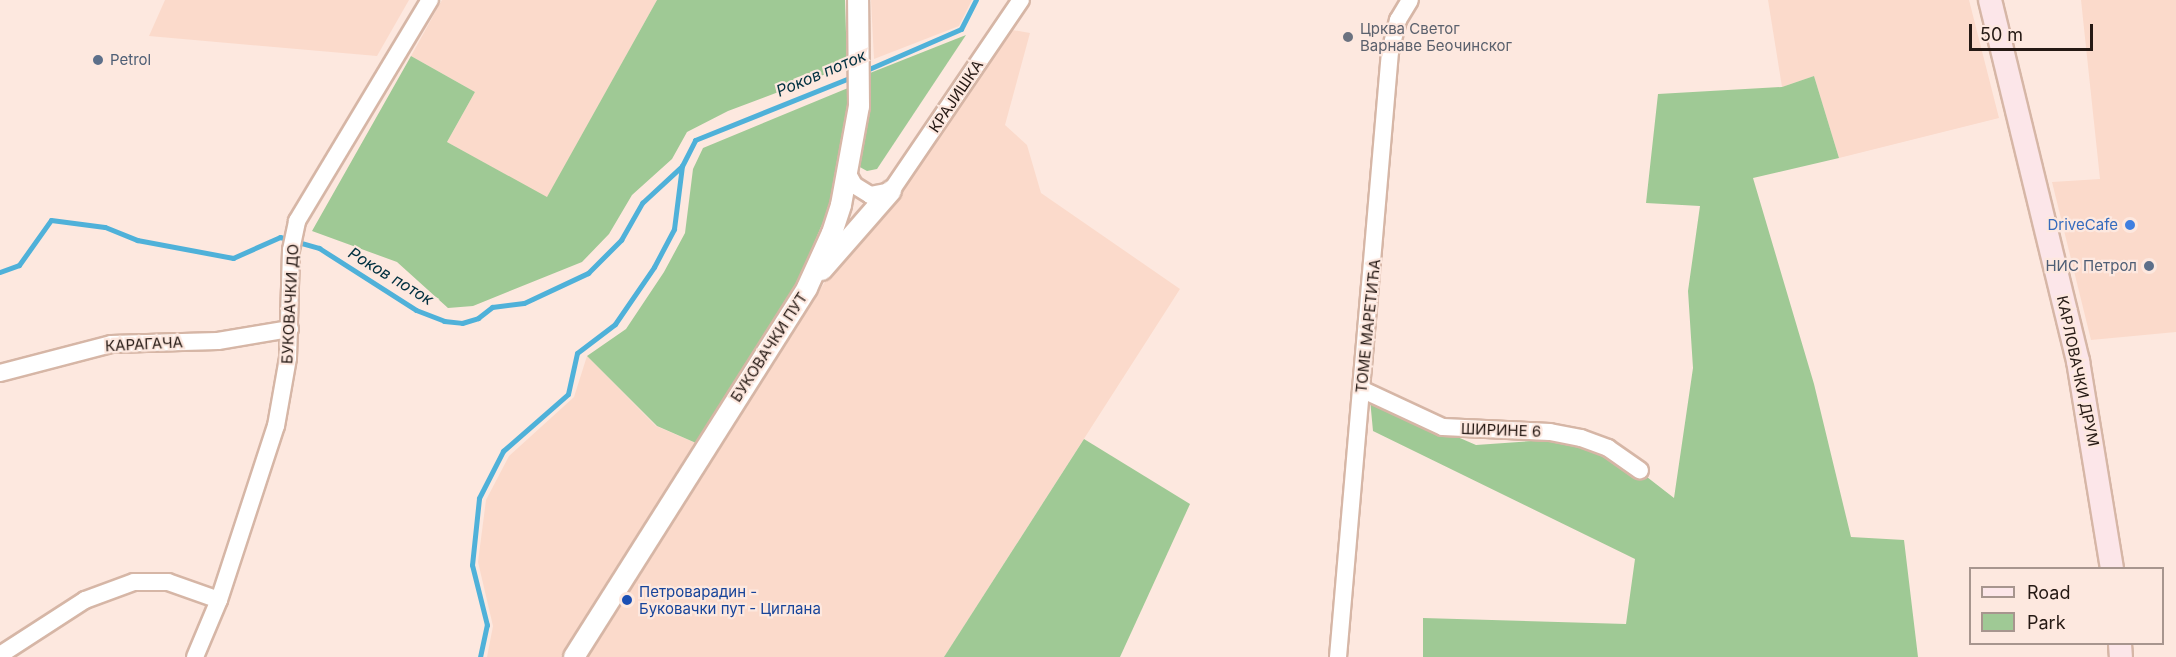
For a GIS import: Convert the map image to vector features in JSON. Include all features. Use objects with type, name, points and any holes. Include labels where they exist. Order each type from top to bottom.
[{"type":"main road","name":"КАРЛОВАЧКИ ДРУМ","points":[[1990,0],[2078,361],[2112,567]]},
{"type":"street","name":"БУКОВАЧКИ ДО","points":[[195,657],[219,600],[276,426],[286,380],[290,328],[291,250],[297,221],[430,0]]},
{"type":"street","name":"БУКОВАЧКИ ПУТ","points":[[574,657],[807,288],[832,233],[848,174],[860,73],[858,0]]},
{"type":"street","name":"КРАЈИШКА","points":[[891,191],[1021,0]]},
{"type":"street","name":"ТОМЕ МАРЕТИЋА","points":[[1338,657],[1390,52],[1398,20],[1410,0]]},
{"type":"street","points":[[848,174],[854,185],[870,195],[891,191]]},
{"type":"street","points":[[807,288],[891,191]]},
{"type":"street","name":"КАРАГАЧА","points":[[0,373],[111,344],[218,341],[290,328]]},
{"type":"street","name":"ШИРИНЕ 6","points":[[1361,389],[1443,427],[1550,432],[1581,438],[1608,448],[1640,470]]},
{"type":"street","points":[[0,655],[67,610],[110,588],[134,582],[168,582],[219,600]]},
{"type":"shaded area","points":[[165,0],[409,0],[377,56],[149,36]]},
{"type":"shaded area","points":[[442,0],[657,0],[547,198],[447,142],[475,92],[411,56]]},
{"type":"shaded area","points":[[871,0],[972,0],[959,26],[874,59]]},
{"type":"shaded area","points":[[1768,0],[1969,0],[1999,118],[1839,158],[1814,76],[1782,87]]},
{"type":"shaded area","points":[[2081,0],[2176,0],[2176,332],[2091,340],[2052,182],[2100,179]]},
{"type":"shaded area","points":[[995,27],[1030,33],[1005,125],[1027,145],[1041,193],[1180,289],[944,657],[586,657],[775,357]]},
{"type":"shaded area","points":[[587,356],[656,426],[696,443],[561,657],[487,657],[493,626],[478,562],[486,500],[509,456],[574,397]]},
{"type":"green space","points":[[657,0],[845,0],[847,66],[728,111],[687,132],[672,159],[632,195],[609,234],[582,262],[473,306],[448,308],[397,262],[312,231],[411,56],[475,92],[447,142],[547,197]]},
{"type":"green space","points":[[966,35],[877,169],[867,171],[858,166],[870,73]]},
{"type":"green space","points":[[1814,76],[1839,158],[1753,178],[1814,384],[1851,537],[1904,540],[1918,657],[1423,657],[1423,618],[1626,624],[1635,559],[1373,431],[1370,399],[1476,445],[1559,439],[1638,470],[1674,498],[1693,368],[1688,291],[1700,206],[1646,203],[1658,94],[1782,87]]},
{"type":"green space","points":[[848,88],[849,106],[832,201],[798,281],[696,443],[657,426],[587,356],[626,329],[664,272],[685,233],[693,169],[703,148]]},
{"type":"green space","points":[[1084,439],[1190,504],[1120,657],[944,657]]},
{"type":"waterway","name":"Роков поток","points":[[862,72],[961,29],[976,0]]},
{"type":"waterway","name":"Роков поток","points":[[0,272],[19,265],[51,220],[105,227],[137,240],[233,258],[280,237],[319,248],[416,310],[444,321],[462,323],[478,318],[492,307],[524,303],[588,273],[621,240],[642,203],[682,166],[695,140],[854,76]]},
{"type":"waterway","points":[[480,657],[487,625],[472,565],[479,498],[503,451],[568,394],[577,353],[615,324],[654,267],[674,229],[682,166]]},
{"type":"place","name":"Црква Светог Варнаве Беочинског","points":[[1348,37]]},
{"type":"place","name":"Petrol","points":[[98,60]]},
{"type":"place","name":"DriveCafe","points":[[2130,225]]},
{"type":"place","name":"НИС Петрол","points":[[2149,266]]},
{"type":"place","name":"Петроварадин - Буковачки пут - Циглана","points":[[627,600]]}]
